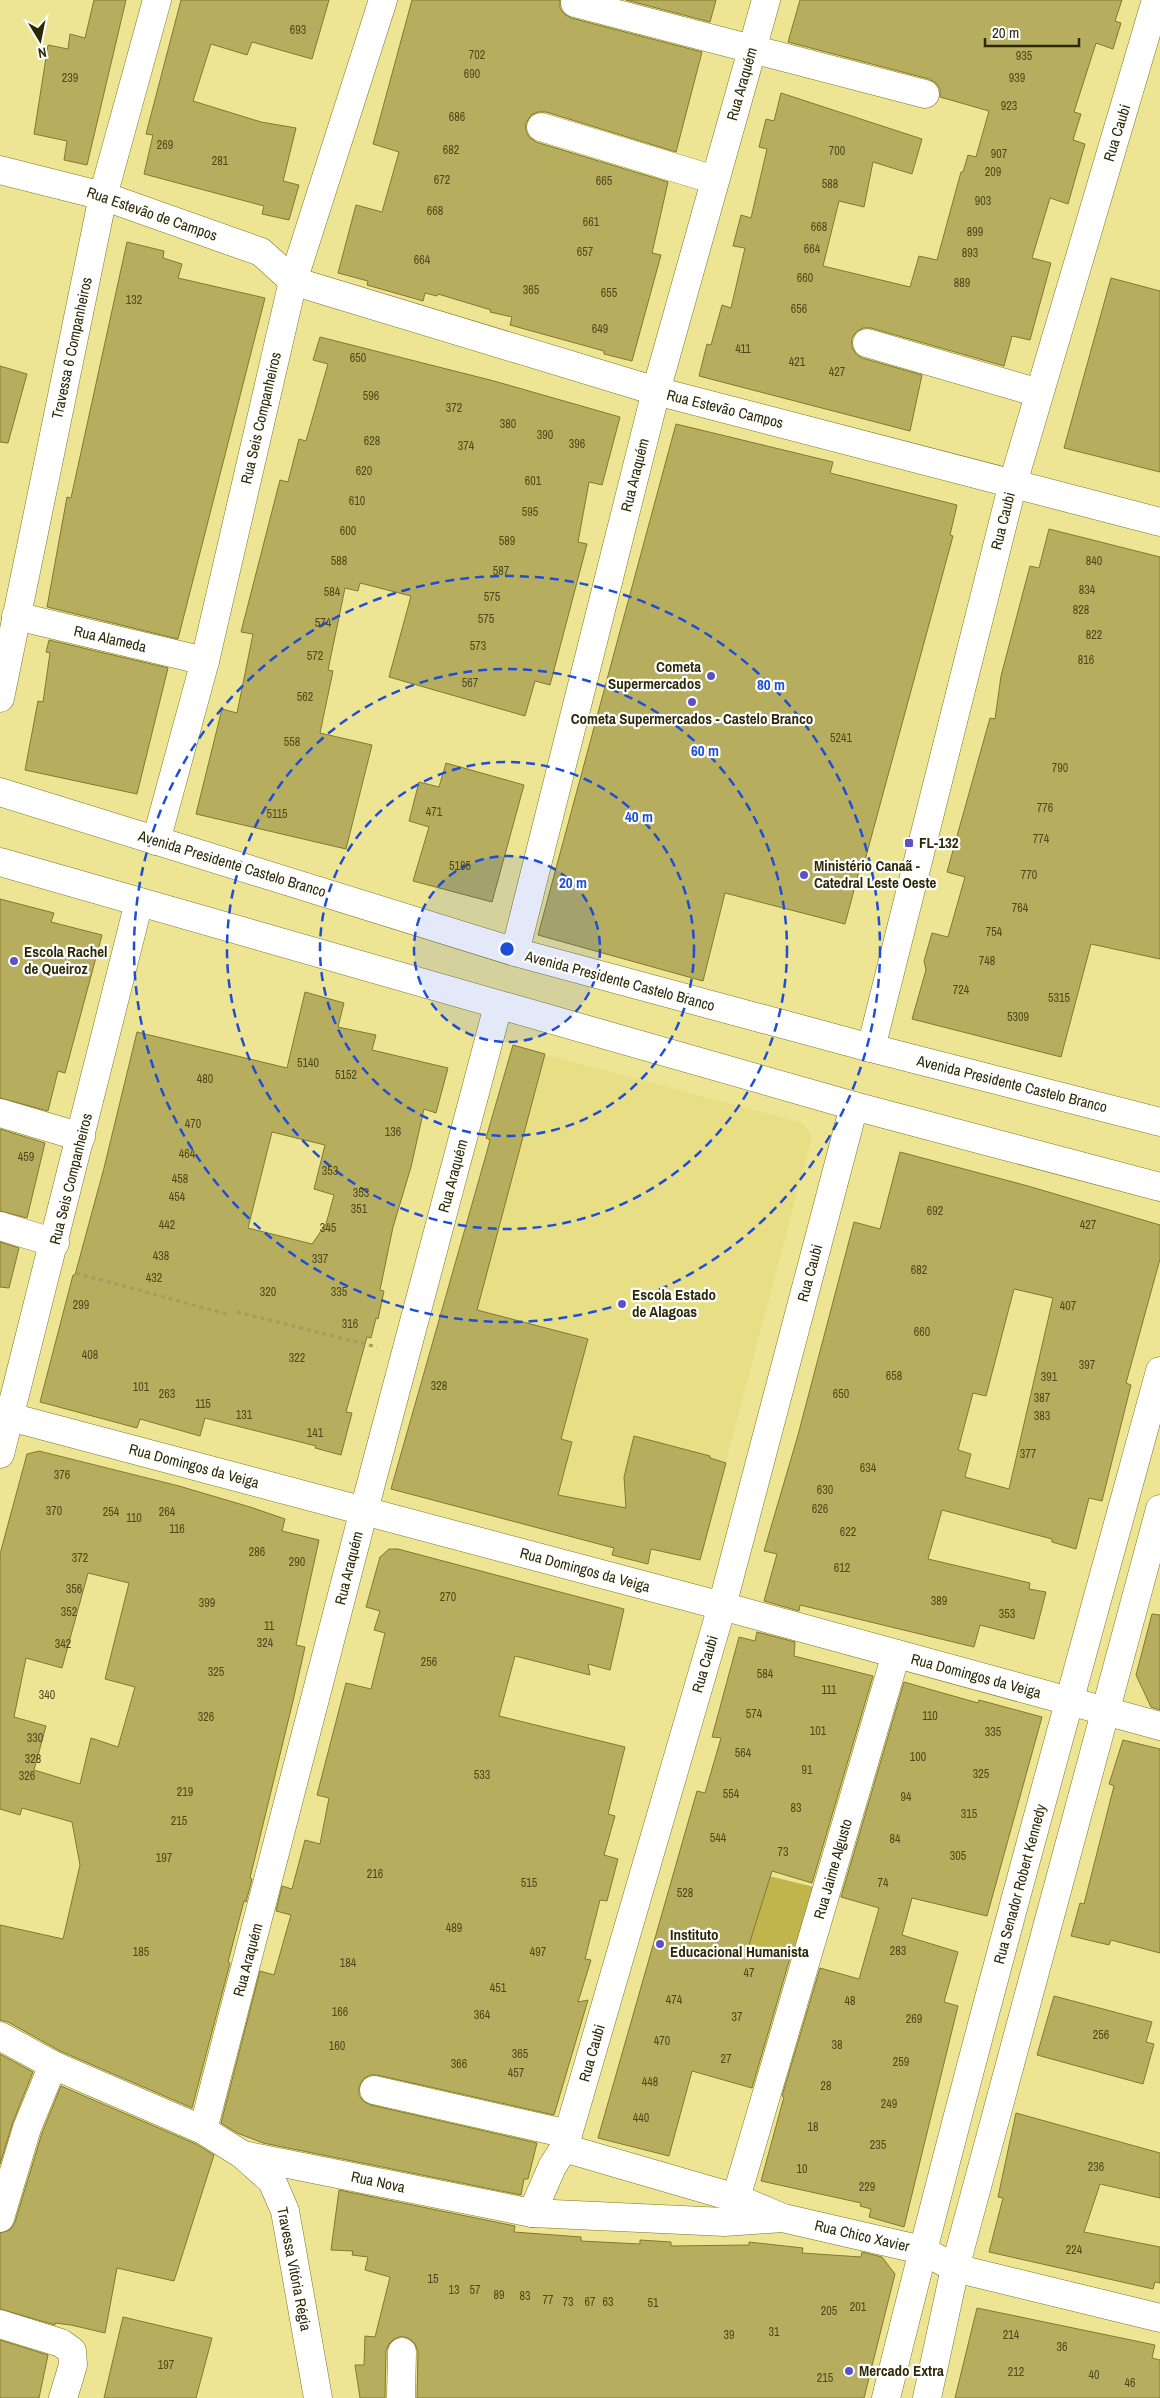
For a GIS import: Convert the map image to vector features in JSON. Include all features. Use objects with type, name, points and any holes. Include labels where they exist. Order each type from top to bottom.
[{"type":"street","name":"Travessa 6 Companheiros","points":[[0,698],[103,196],[157,0]]},
{"type":"street","name":"Rua Seis Companheiros","points":[[156,841],[205,661],[293,282],[383,0]]},
{"type":"street","name":"Rua Araquém","points":[[515,952],[656,391],[766,0]]},
{"type":"street","name":"Rua Caubi","points":[[871,1048],[1012,483],[1156,0]]},
{"type":"street","points":[[575,3],[925,94]]},
{"type":"street","points":[[541,127],[715,180]]},
{"type":"street","name":"Rua Estevão de Campos","points":[[0,170],[103,196],[261,252],[293,282]]},
{"type":"street","name":"Rua Estevão Campos","points":[[293,282],[656,391],[1160,522]]},
{"type":"street","points":[[867,343],[1039,393]]},
{"type":"street","name":"Rua Alameda","points":[[16,616],[205,661]]},
{"type":"street","name":"Avenida Presidente Castelo Branco","points":[[0,792],[515,952],[871,1048],[1160,1122]]},
{"type":"street","points":[[0,862],[498,1006],[854,1106],[1160,1187]]},
{"type":"street","name":"Rua Seis Companheiros","points":[[0,1454],[10,1417],[10,1375],[52,1254],[140,902]]},
{"type":"street","name":"Rua Araquém","points":[[203,2130],[364,1510],[498,1006]]},
{"type":"street","name":"Rua Caubi","points":[[532,2213],[552,2167],[566,2141],[722,1606],[854,1106]]},
{"type":"street","points":[[0,1114],[81,1137]]},
{"type":"street","points":[[0,1226],[52,1254]]},
{"type":"street","name":"Rua Senador Robert Kennedy","points":[[886,2398],[922,2250],[1068,1702],[1160,1372]]},
{"type":"street","name":"Rua Domingos da Veiga","points":[[10,1417],[722,1606],[1160,1726]]},
{"type":"street","points":[[927,2398],[955,2268],[1160,1509]]},
{"type":"street","name":"Rua Jaime Algusto","points":[[736,2198],[896,1654]]},
{"type":"street","name":"Rua Nova","points":[[0,2036],[53,2065],[203,2130],[244,2155],[532,2213],[725,2222],[783,2218]]},
{"type":"street","points":[[0,2218],[27,2128],[53,2065]]},
{"type":"street","name":"Rua Chico Xavier","points":[[374,2090],[566,2141],[736,2198],[783,2218],[922,2250],[955,2268],[1160,2318]]},
{"type":"street","name":"Travessa Vitória Régia","points":[[244,2155],[272,2181],[285,2211],[318,2398]]},
{"type":"street","points":[[0,2324],[61,2343],[72,2351],[72,2364],[63,2398]]},
{"type":"street","points":[[401,2398],[402,2352]]},
{"type":"path","points":[[52,1254],[230,1315]]},
{"type":"path","points":[[237,1312],[406,1354]]},
{"type":"shaded area","name":"Escola Estado de Alagoas","points":[[543,1054],[802,1123],[812,1136],[707,1533],[434,1471]]},
{"type":"shaded area","points":[[761,1874],[814,1887],[795,1956],[743,1943]]},
{"type":"building","points":[[94,0],[126,0],[87,165],[64,160],[67,141],[34,134],[48,45],[68,49],[70,34],[85,38]]},
{"type":"building","points":[[181,0],[329,0],[312,59],[252,42],[247,55],[211,44],[193,101],[261,122],[296,128],[283,181],[299,185],[289,220],[262,214],[264,206],[144,174],[153,135],[146,134]]},
{"type":"building","points":[[412,0],[560,0],[560,8],[564,14],[571,18],[702,52],[676,152],[546,112],[538,112],[531,115],[526,123],[526,131],[529,137],[536,142],[668,182],[652,253],[661,255],[632,361],[604,354],[604,351],[510,325],[512,317],[490,312],[491,310],[438,294],[437,296],[425,293],[423,301],[367,285],[368,281],[338,273],[356,205],[382,212],[399,152],[373,144]]},
{"type":"building","points":[[626,0],[716,0],[710,22]]},
{"type":"building","points":[[800,0],[1122,0],[1115,21],[1121,23],[1113,49],[1096,43],[1074,112],[1081,114],[1073,140],[1085,144],[1068,204],[1050,198],[1032,258],[1051,263],[1030,340],[1012,336],[1004,366],[871,328],[863,328],[856,332],[852,338],[852,347],[856,354],[862,358],[922,375],[910,431],[699,376],[707,344],[711,345],[722,305],[731,308],[745,248],[733,246],[741,215],[751,218],[767,149],[759,147],[766,119],[774,121],[781,93],[922,139],[912,174],[873,162],[864,207],[839,201],[823,266],[910,287],[919,256],[937,260],[961,172],[963,172],[968,155],[976,157],[989,111],[940,97],[940,89],[936,83],[929,79],[788,42]]},
{"type":"building","points":[[127,242],[164,251],[163,258],[182,264],[178,278],[265,298],[178,639],[47,607],[67,497],[71,498]]},
{"type":"building","points":[[1111,278],[1160,291],[1160,472],[1064,448]]},
{"type":"building","points":[[320,337],[494,381],[620,417],[602,485],[589,482],[578,542],[587,544],[550,685],[535,681],[525,716],[389,677],[411,596],[360,583],[358,591],[345,588],[328,670],[333,671],[320,733],[372,745],[346,849],[196,814],[222,709],[237,713],[253,634],[241,632],[280,480],[288,482],[299,439],[306,441],[328,364],[313,360]]},
{"type":"building","points":[[0,366],[27,374],[8,443],[0,442]]},
{"type":"building","points":[[676,424],[833,462],[830,473],[957,505],[950,535],[953,536],[865,860],[862,860],[845,924],[725,893],[703,981],[538,935]]},
{"type":"building","points":[[1049,529],[1160,557],[1160,959],[1091,944],[1061,1057],[912,1019],[926,970],[924,961],[932,933],[948,937],[965,877],[947,872],[990,718],[995,719],[1001,676],[1030,566],[1039,568]]},
{"type":"building","points":[[49,640],[168,668],[137,794],[25,770],[38,701],[43,702],[50,653],[46,652]]},
{"type":"building","points":[[446,763],[524,785],[492,902],[413,881],[429,827],[409,821],[419,782],[439,787]]},
{"type":"building","points":[[0,899],[54,913],[51,922],[102,935],[65,1073],[58,1071],[48,1111],[0,1098]]},
{"type":"building","points":[[305,992],[344,1003],[338,1027],[376,1035],[372,1050],[448,1068],[436,1113],[424,1109],[411,1167],[393,1227],[380,1290],[384,1291],[378,1319],[376,1318],[371,1338],[367,1337],[346,1412],[352,1413],[341,1455],[315,1448],[316,1446],[205,1418],[200,1436],[140,1419],[137,1428],[40,1402],[73,1275],[75,1275],[104,1168],[137,1032],[287,1068]],"holes":[[[272,1132],[325,1145],[314,1189],[334,1195],[326,1224],[312,1244],[248,1228]]]},
{"type":"building","points":[[513,1045],[545,1054],[477,1310],[588,1339],[561,1439],[572,1442],[558,1495],[626,1508],[624,1477],[634,1436],[710,1456],[710,1458],[726,1463],[700,1560],[651,1549],[648,1564],[612,1555],[614,1548],[391,1489],[486,1155],[490,1140],[486,1138]]},
{"type":"building","points":[[0,1129],[45,1143],[27,1218],[0,1211]]},
{"type":"building","points":[[900,1152],[1028,1186],[1160,1225],[1160,1259],[1126,1383],[1131,1385],[1102,1501],[1089,1498],[1076,1549],[1052,1542],[1052,1539],[942,1510],[928,1559],[1030,1583],[1029,1589],[1046,1592],[1034,1639],[980,1625],[974,1647],[800,1605],[799,1611],[764,1601],[777,1554],[764,1551],[798,1435],[854,1222],[880,1229]],"holes":[[[1014,1289],[1053,1298],[1009,1489],[965,1477],[971,1454],[958,1450],[973,1393],[986,1396]]]},
{"type":"building","points":[[0,1242],[19,1248],[9,1288],[0,1287]]},
{"type":"building","points":[[39,1451],[179,1486],[285,1519],[282,1531],[319,1540],[296,1645],[305,1647],[293,1701],[250,1878],[252,1879],[246,1902],[244,1901],[228,1962],[230,1963],[192,2108],[60,2051],[8,2022],[0,2020],[0,1925],[63,1939],[80,1865],[72,1822],[22,1808],[20,1815],[0,1809],[0,1554],[27,1454]],"holes":[[[88,1573],[129,1583],[105,1679],[135,1687],[118,1747],[91,1738],[80,1784],[34,1770],[46,1726],[14,1717],[26,1658],[62,1668]]]},
{"type":"building","points":[[389,1549],[398,1549],[624,1609],[610,1670],[588,1664],[590,1675],[515,1656],[499,1716],[625,1747],[608,1814],[615,1816],[604,1855],[618,1859],[607,1901],[600,1900],[585,1959],[591,1960],[578,2002],[588,2000],[554,2115],[377,2075],[370,2075],[363,2079],[359,2087],[359,2095],[363,2101],[371,2105],[537,2143],[528,2179],[524,2179],[521,2195],[263,2143],[237,2133],[221,2123],[260,1971],[274,1975],[291,1915],[276,1911],[282,1886],[292,1889],[305,1840],[320,1844],[329,1798],[317,1795],[346,1683],[371,1689],[385,1633],[374,1630],[380,1611],[366,1607],[380,1557]]},
{"type":"building","points":[[1152,1614],[1160,1615],[1160,1710],[1151,1707],[1136,1675]]},
{"type":"building","points":[[757,1632],[795,1642],[794,1656],[873,1676],[812,1883],[772,1871],[748,1948],[790,1958],[752,2088],[692,2071],[669,2156],[598,2138],[697,1791],[705,1793],[721,1738],[712,1737],[739,1637],[755,1641]]},
{"type":"building","points":[[904,1682],[978,1703],[979,1700],[1042,1717],[987,1916],[912,1898],[902,1935],[958,1952],[944,2002],[958,2006],[904,2227],[869,2217],[871,2209],[860,2206],[861,2203],[761,2181],[784,2097],[782,2096],[820,1968],[859,1979],[879,1908],[841,1897]]},
{"type":"building","points":[[1123,1740],[1160,1749],[1160,1953],[1111,1940],[1109,1945],[1071,1936],[1080,1903],[1084,1904],[1114,1786],[1109,1784]]},
{"type":"building","points":[[1054,1996],[1152,2022],[1146,2042],[1154,2044],[1143,2084],[1037,2055]]},
{"type":"building","points":[[0,2054],[33,2072],[13,2122],[0,2164]]},
{"type":"building","points":[[61,2086],[196,2144],[214,2155],[174,2281],[117,2268],[105,2333],[71,2325],[55,2323],[55,2325],[0,2309],[0,2233],[10,2230],[15,2222],[42,2133]]},
{"type":"building","points":[[1016,2113],[1160,2153],[1160,2198],[1100,2184],[1084,2232],[1160,2247],[1160,2283],[1155,2282],[1153,2289],[989,2252],[1003,2198],[998,2197]]},
{"type":"building","points":[[339,2190],[515,2226],[514,2232],[581,2237],[581,2241],[640,2244],[640,2240],[671,2242],[671,2246],[749,2245],[749,2242],[803,2248],[802,2253],[861,2257],[862,2252],[882,2257],[895,2274],[864,2398],[417,2398],[418,2352],[415,2344],[410,2339],[402,2336],[394,2339],[386,2351],[385,2398],[360,2398],[355,2365],[364,2365],[365,2336],[375,2337],[390,2277],[365,2270],[368,2257],[352,2255],[353,2251],[331,2250]]},
{"type":"building","points":[[977,2308],[1155,2345],[1152,2358],[1160,2360],[1160,2398],[955,2398]]},
{"type":"building","points":[[123,2317],[212,2338],[196,2398],[104,2398]]},
{"type":"building","points":[[0,2340],[48,2355],[39,2398],[0,2398]]},
{"type":"place","name":"Cometa Supermercados","points":[[711,676]]},
{"type":"place","name":"Cometa Supermercados - Castelo Branco","points":[[692,702]]},
{"type":"place","name":"FL-132","points":[[909,843]]},
{"type":"place","name":"Ministério Canaã - Catedral Leste Oeste","points":[[804,875]]},
{"type":"place","name":"Escola Rachel de Queiroz","points":[[14,961]]},
{"type":"place","name":"Escola Estado de Alagoas","points":[[622,1304]]},
{"type":"place","name":"Instituto Educacional Humanista","points":[[660,1944]]},
{"type":"place","name":"Mercado Extra","points":[[849,2371]]}]
